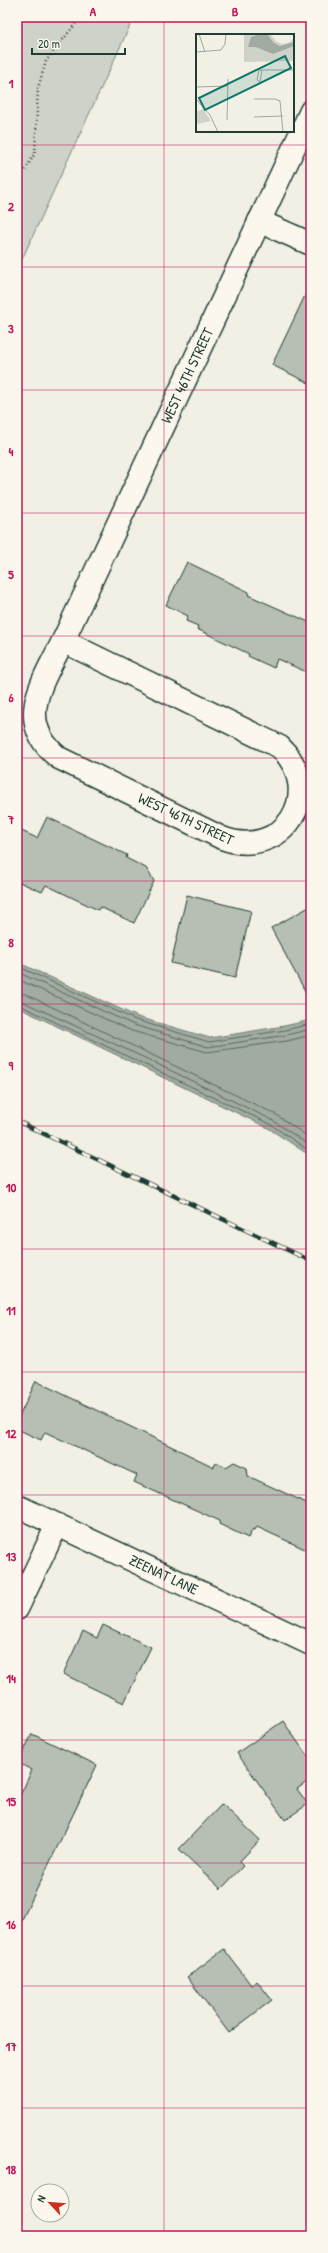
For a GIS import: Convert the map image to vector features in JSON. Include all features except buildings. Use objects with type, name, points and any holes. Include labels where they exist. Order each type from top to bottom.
[{"type":"street","name":"WEST 46TH STREET","points":[[63,641],[280,747],[289,756],[297,771],[300,791],[299,804],[289,823],[272,838],[259,842],[238,843],[222,838],[59,758],[49,751],[38,733],[34,720],[34,703],[38,691],[63,641],[311,110]]},
{"type":"street","points":[[259,220],[311,244]]},
{"type":"street","name":"ZEENAT LANE","points":[[17,1506],[311,1644]]},
{"type":"street","points":[[17,1609],[57,1525]]},
{"type":"path","points":[[17,184],[35,153],[38,88],[46,61],[81,17]]},
{"type":"shaded area","points":[[17,17],[134,17],[17,270]]},
{"type":"water","points":[[17,962],[138,1017],[210,1038],[311,1020],[311,1151],[306,1153],[268,1128],[17,1007]]},
{"type":"railway","points":[[17,1121],[311,1261]]}]
